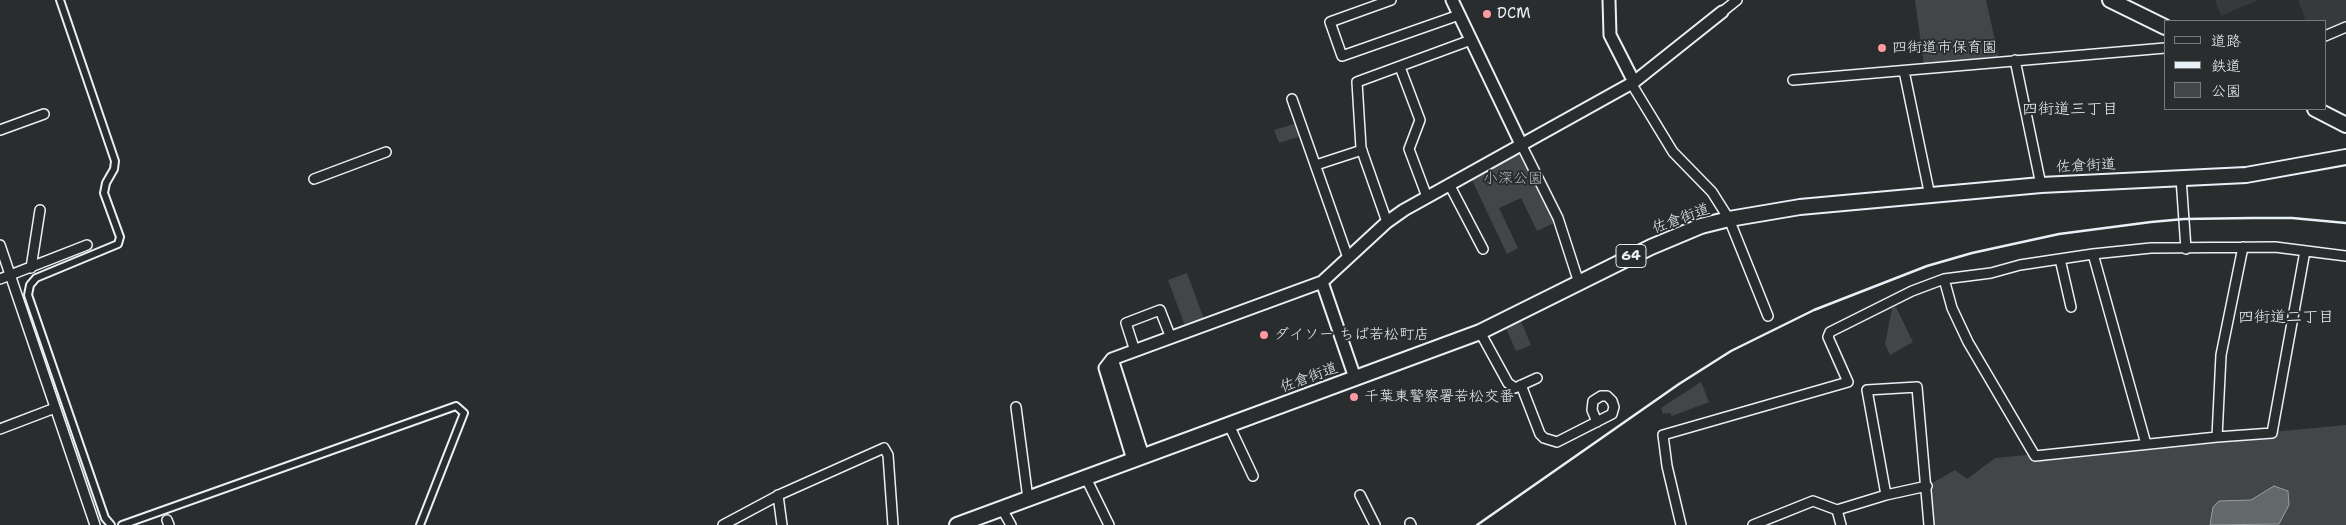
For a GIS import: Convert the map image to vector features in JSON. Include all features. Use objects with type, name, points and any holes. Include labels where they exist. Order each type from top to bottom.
[{"type":"main road","points":[[2110,0],[2164,27]]},
{"type":"main road","points":[[2317,110],[2346,125]]},
{"type":"main road","name":"佐倉街道","points":[[957,525],[1480,332],[1679,234],[1729,219],[1800,207],[2041,185],[2246,175],[2346,156]]},
{"type":"street","points":[[60,0],[115,161],[104,193],[120,238],[118,244],[36,278],[30,286],[28,295],[105,518],[111,525]]},
{"type":"street","points":[[1392,0],[1330,22],[1342,56],[1459,15]]},
{"type":"street","points":[[1452,0],[1558,218],[1579,283]]},
{"type":"street","points":[[1609,0],[1610,35],[1632,82],[1673,152],[1712,192],[1729,219],[1768,316]]},
{"type":"street","points":[[1138,458],[1105,368],[1112,359],[1322,282],[1387,222],[1448,184],[1522,146],[1632,82],[1737,0]]},
{"type":"street","points":[[2326,36],[2346,27]]},
{"type":"street","points":[[1387,222],[1362,150],[1357,82],[1471,40]]},
{"type":"street","points":[[1793,80],[2164,48]]},
{"type":"street","points":[[2015,60],[2041,185]]},
{"type":"street","points":[[1400,67],[1420,120],[1409,149],[1427,197]]},
{"type":"street","points":[[1904,71],[1930,196]]},
{"type":"street","points":[[1292,99],[1348,258]]},
{"type":"street","points":[[0,130],[44,114]]},
{"type":"street","points":[[1316,165],[1362,150]]},
{"type":"street","points":[[314,179],[386,152]]},
{"type":"street","points":[[2181,178],[2186,249]]},
{"type":"street","points":[[1448,184],[1484,249]]},
{"type":"street","points":[[31,268],[40,210]]},
{"type":"street","points":[[0,245],[95,525]]},
{"type":"street","points":[[0,279],[87,245]]},
{"type":"street","points":[[1681,525],[1667,466],[1663,435],[1848,382],[1828,337],[1830,332],[1912,291],[1944,279],[1991,273],[2020,265],[2092,254],[2150,248],[2186,249],[2275,246],[2346,256]]},
{"type":"street","points":[[2218,437],[2222,355],[2243,247]]},
{"type":"street","points":[[1944,279],[1952,308],[1968,342],[2035,456],[2272,433],[2305,250]]},
{"type":"street","points":[[2092,254],[2146,444]]},
{"type":"street","points":[[2060,259],[2070,307]]},
{"type":"street","points":[[1322,282],[1355,378]]},
{"type":"street","points":[[1135,351],[1126,323],[1160,310],[1171,338]]},
{"type":"street","points":[[1480,332],[1508,382],[1516,388],[1537,378]]},
{"type":"street","points":[[1521,385],[1540,434],[1544,438],[1557,442],[1597,422]]},
{"type":"street","points":[[1886,494],[1867,390],[1917,387],[1929,525]]},
{"type":"street","points":[[122,525],[456,406],[464,413],[420,525]]},
{"type":"street","points":[[1016,407],[1028,499]]},
{"type":"street","points":[[0,429],[55,408]]},
{"type":"street","points":[[1229,425],[1253,476]]},
{"type":"street","points":[[723,525],[778,495],[884,448],[888,454],[893,525]]},
{"type":"street","points":[[1086,478],[1108,525]]},
{"type":"street","points":[[1753,525],[1813,501],[1837,510],[1886,494],[1927,486]]},
{"type":"street","points":[[778,495],[782,525]]},
{"type":"street","points":[[1360,495],[1375,525]]},
{"type":"street","points":[[1002,508],[1011,525]]},
{"type":"street","points":[[1837,510],[1841,525]]},
{"type":"shaded area","points":[[2215,0],[2258,0],[2221,16]]},
{"type":"shaded area","points":[[2298,0],[2346,0],[2346,22],[2326,32],[2326,20],[2306,20]]},
{"type":"shaded area","points":[[2274,486],[2288,491],[2289,505],[2279,524],[2210,525],[2213,507],[2219,501],[2251,500]]},
{"type":"green space","points":[[1915,0],[1986,0],[1999,58],[1924,65]]},
{"type":"green space","points":[[1297,123],[1301,136],[1279,143],[1274,130]]},
{"type":"green space","name":"小深公園","points":[[1522,151],[1556,222],[1537,231],[1521,198],[1499,208],[1518,248],[1507,254],[1471,178]]},
{"type":"green space","points":[[1187,273],[1204,319],[1185,326],[1168,280]]},
{"type":"green space","points":[[1896,307],[1913,342],[1890,355],[1885,344],[1892,308]]},
{"type":"green space","points":[[1519,317],[1531,345],[1516,351],[1504,324]]},
{"type":"green space","points":[[1701,382],[1709,402],[1672,416],[1670,413],[1663,414],[1661,408]]},
{"type":"green space","points":[[2346,425],[2346,525],[1929,525],[1927,486],[1955,470],[1967,479],[1995,458]]},
{"type":"railway","points":[[1477,525],[1679,384],[1731,351],[1814,310],[1927,266],[1972,253],[2059,234],[2151,222],[2184,219],[2292,218],[2346,223]]},
{"type":"place","name":"DCM","points":[[1487,14]]},
{"type":"place","name":"四街道市保育園","points":[[1882,48]]},
{"type":"place","name":"ダイソー ちば若松町店","points":[[1264,335]]},
{"type":"place","name":"千葉東警察署若松交番","points":[[1354,397]]},
{"type":"district","name":"四街道三丁目","points":[[2070,110]]},
{"type":"district","name":"四街道二丁目","points":[[2286,318]]}]
